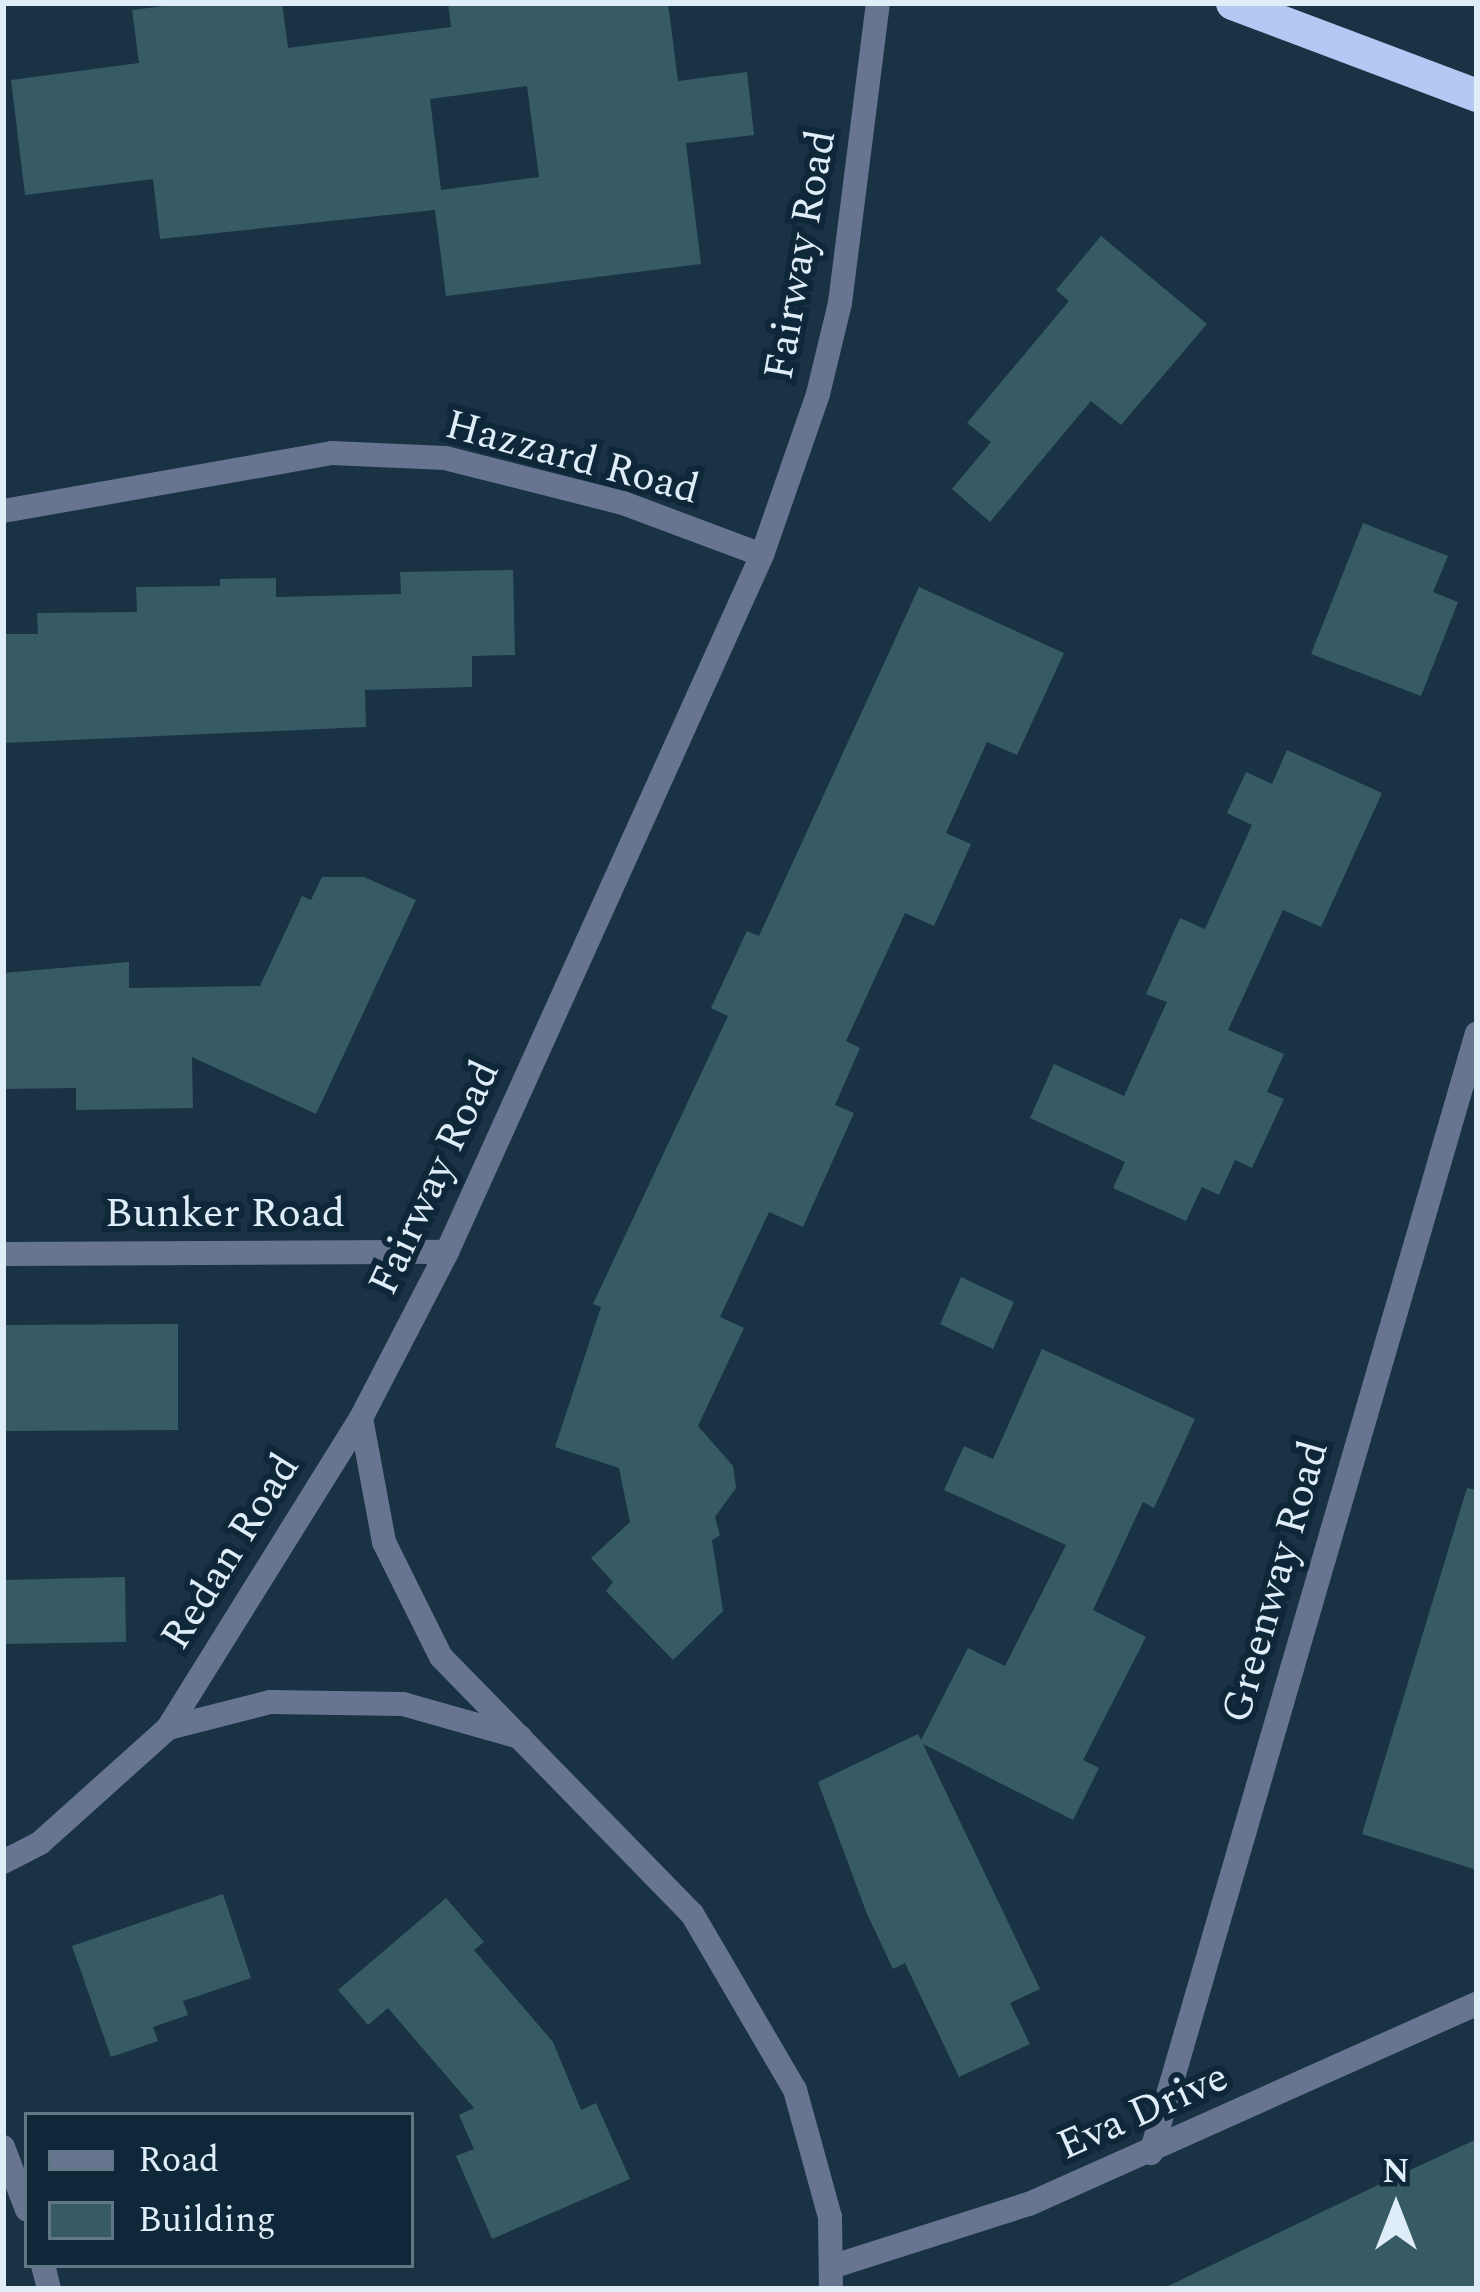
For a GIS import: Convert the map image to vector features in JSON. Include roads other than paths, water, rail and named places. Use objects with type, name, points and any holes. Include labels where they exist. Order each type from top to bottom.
[{"type":"highway","points":[[1232,3],[1477,95]]},
{"type":"street","name":"Fairway Road","points":[[362,1418],[447,1252],[762,555],[818,394],[840,303],[878,3]]},
{"type":"street","name":"Hazzard Road","points":[[3,511],[332,453],[445,458],[623,503],[762,555]]},
{"type":"street","name":"Greenway Road","points":[[1151,2153],[1477,1033]]},
{"type":"street","name":"Bunker Road","points":[[3,1254],[447,1252]]},
{"type":"street","name":"Redan Road","points":[[3,1862],[40,1844],[168,1728],[362,1418]]},
{"type":"street","points":[[362,1418],[384,1542],[441,1657],[527,1738],[692,1914],[794,2090],[830,2217],[831,2278]]},
{"type":"street","name":"Redan Road","points":[[168,1728],[270,1702],[403,1704],[527,1738]]},
{"type":"street","name":"Eva Drive","points":[[831,2278],[1151,2153],[1477,2004]]},
{"type":"street","points":[[3,2147],[24,2202]]}]
